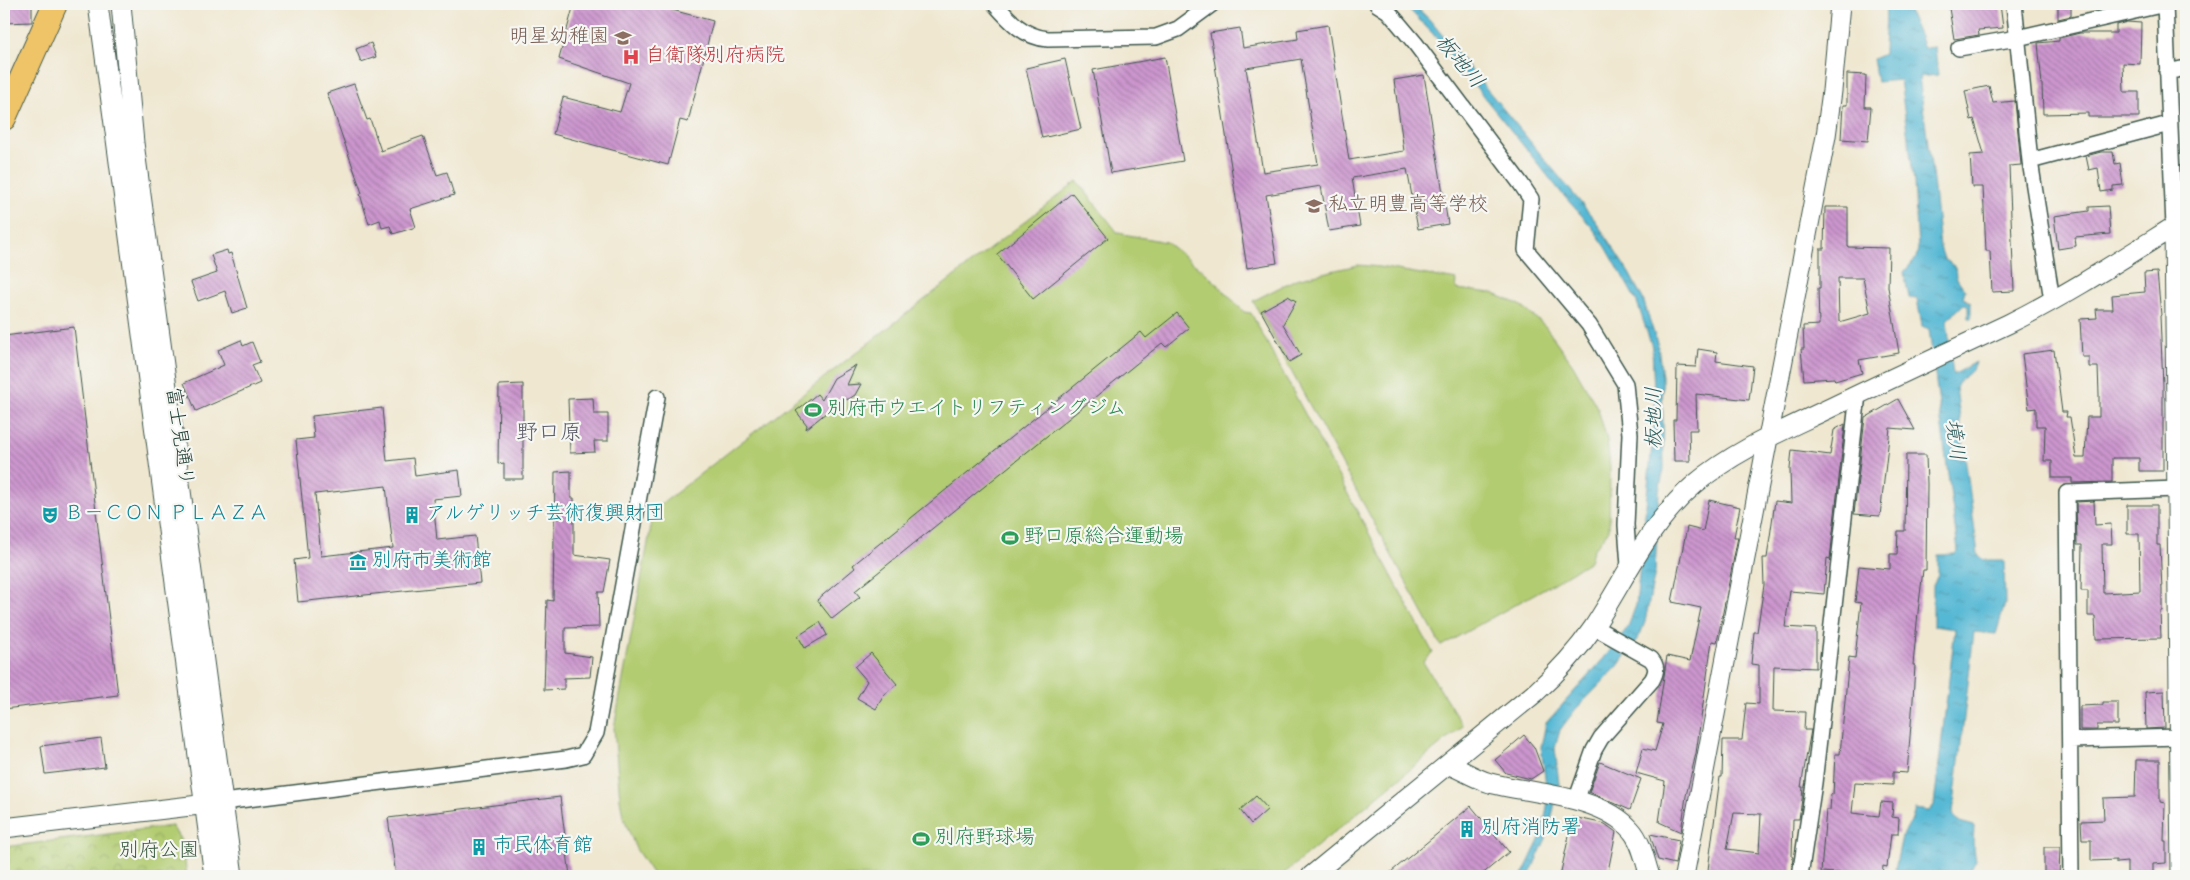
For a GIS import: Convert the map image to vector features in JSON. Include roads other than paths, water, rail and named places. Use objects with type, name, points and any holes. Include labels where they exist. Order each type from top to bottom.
[{"type":"main road","points":[[4,118],[55,4]]},
{"type":"street","name":"富士見通り","points":[[98,4],[213,803],[214,876]]},
{"type":"street","points":[[121,4],[134,143],[213,803],[232,876]]},
{"type":"street","points":[[995,4],[1018,28],[1037,38],[1048,39],[1156,36],[1178,29],[1212,4]]},
{"type":"street","points":[[1377,4],[1388,10],[1415,43],[1522,184],[1531,199],[1526,250],[1589,325],[1625,384],[1630,434],[1626,525],[1629,566]]},
{"type":"street","points":[[1684,876],[1826,136],[1840,4]]},
{"type":"street","points":[[2014,4],[2030,161],[2052,300]]},
{"type":"street","points":[[1959,48],[2017,38],[2165,4],[2169,124],[2180,223],[2177,488],[2182,598],[2180,737],[2184,822],[2181,876]]},
{"type":"street","points":[[2167,72],[2186,68]]},
{"type":"street","points":[[2030,161],[2169,124]]},
{"type":"street","points":[[1310,876],[1535,693],[1600,630],[1629,566],[1660,521],[1686,492],[1723,463],[1767,439],[2052,300],[2180,223]]},
{"type":"street","points":[[1800,876],[1814,784],[1858,394]]},
{"type":"street","points":[[4,828],[566,759],[583,755],[596,733],[656,397]]},
{"type":"street","points":[[2071,876],[2067,492],[2177,488]]},
{"type":"street","points":[[1569,800],[1601,738],[1655,675],[1655,663],[1642,653],[1600,630]]},
{"type":"street","points":[[2071,740],[2180,737]]},
{"type":"street","points":[[1448,764],[1489,782],[1569,800],[1605,811],[1632,830],[1638,840],[1650,876]]},
{"type":"water","name":"板地川","points":[[1404,4],[1413,4],[1429,19],[1595,220],[1629,273],[1643,299],[1658,346],[1662,377],[1664,469],[1659,491],[1655,572],[1645,622],[1640,635],[1618,666],[1575,710],[1560,730],[1555,748],[1560,793],[1555,803],[1548,834],[1529,876],[1522,876],[1542,834],[1548,801],[1541,747],[1546,723],[1604,658],[1628,627],[1636,605],[1655,415],[1652,347],[1637,302],[1606,247],[1591,226],[1564,196],[1433,34]]},
{"type":"water","name":"境川","points":[[1885,4],[1907,4],[1924,48],[1935,47],[1938,75],[1919,77],[1940,247],[1944,259],[1955,266],[1956,277],[1965,290],[1963,298],[1971,302],[1971,318],[1968,318],[1968,305],[1964,304],[1947,320],[1953,375],[1976,362],[1973,369],[1956,388],[1978,554],[1984,560],[2004,560],[2005,604],[1996,634],[1974,632],[1953,812],[1958,820],[1974,826],[1973,843],[1976,861],[1967,876],[1915,876],[1895,869],[1902,836],[1911,821],[1915,809],[1929,811],[1934,805],[1955,629],[1933,626],[1933,585],[1938,575],[1938,555],[1955,554],[1958,550],[1929,329],[1922,326],[1917,299],[1909,298],[1904,272],[1916,258],[1918,248],[1914,182],[1900,80],[1877,82],[1873,59],[1884,54]]},
{"type":"place","name":"明星幼稚園","points":[[623,38]]},
{"type":"place","name":"自衛隊別府病院","points":[[631,57]]},
{"type":"place","name":"私立明豊高等学校","points":[[1314,206]]},
{"type":"place","name":"別府市ウエイトリフティングジム","points":[[813,410]]},
{"type":"place","name":"Ｂ－ＣＯＮ ＰＬＡＺＡ","points":[[50,515]]},
{"type":"place","name":"アルゲリッチ芸術復興財団","points":[[412,515]]},
{"type":"place","name":"野口原総合運動場","points":[[1010,538]]},
{"type":"place","name":"別府市美術館","points":[[358,562]]},
{"type":"place","name":"別府消防署","points":[[1467,829]]},
{"type":"place","name":"別府野球場","points":[[921,839]]},
{"type":"place","name":"市民体育館","points":[[479,847]]},
{"type":"district","name":"野口原","points":[[549,434]]},
{"type":"park label","name":"別府公園","points":[[159,852]]}]
